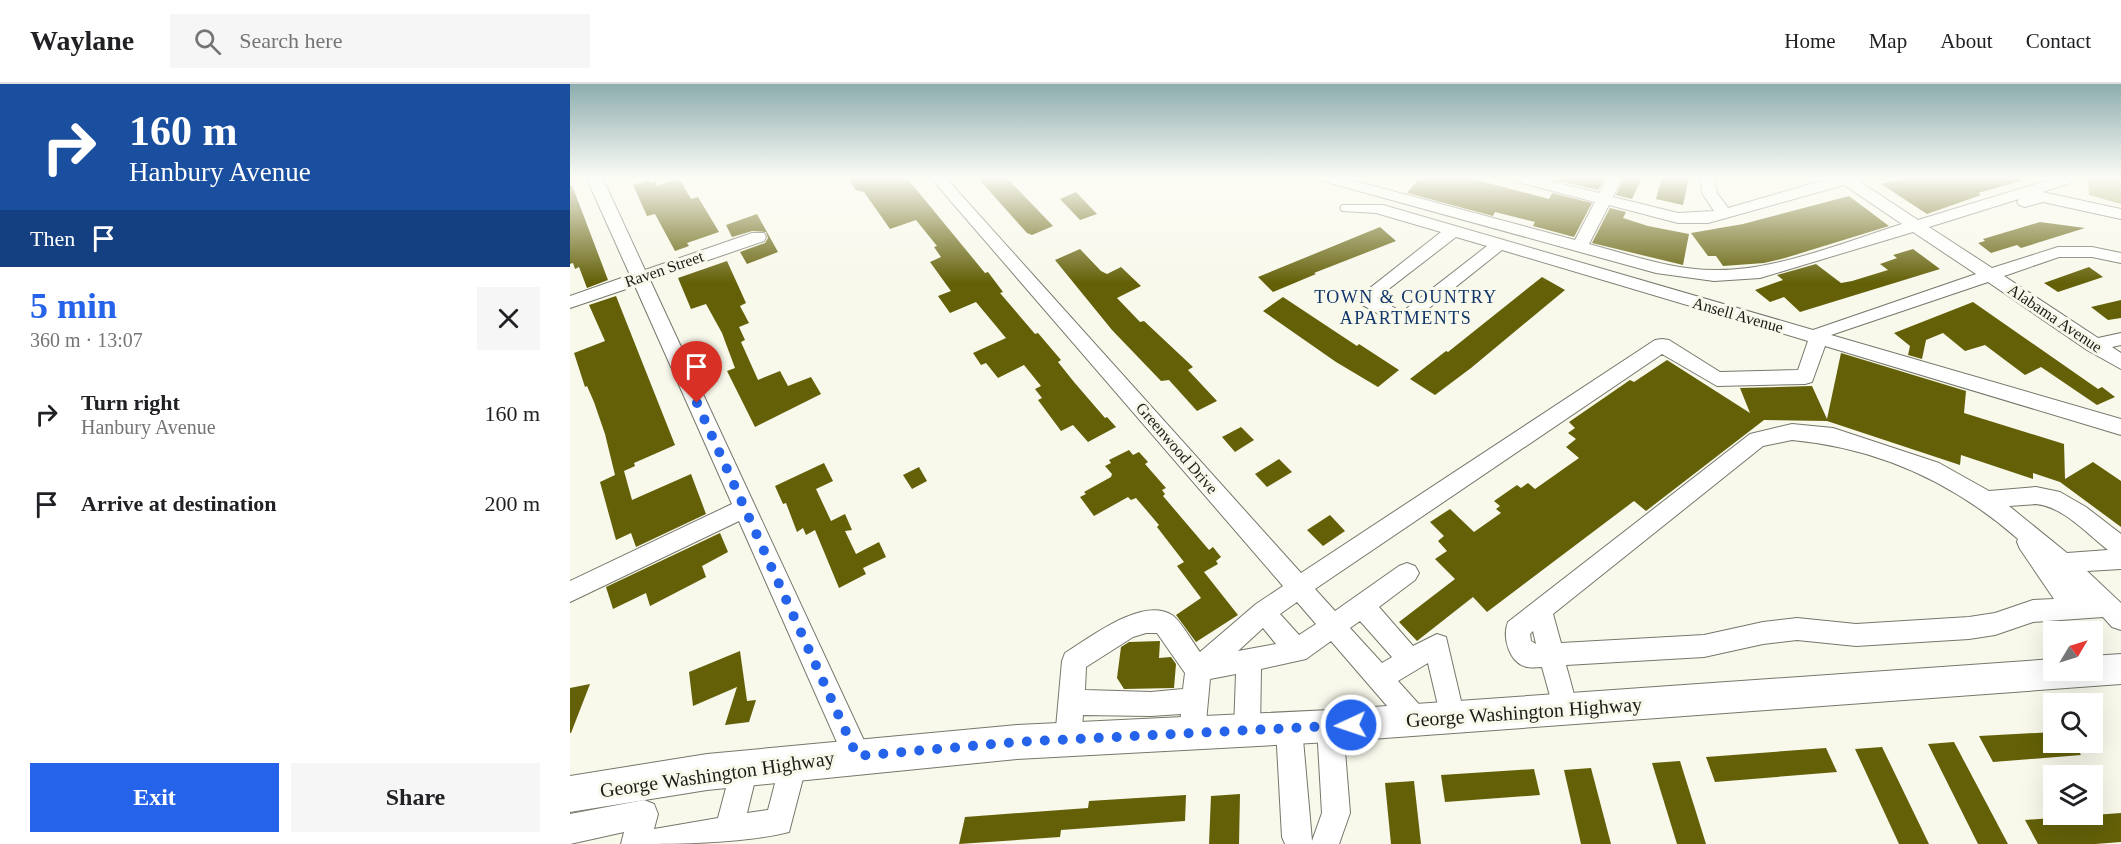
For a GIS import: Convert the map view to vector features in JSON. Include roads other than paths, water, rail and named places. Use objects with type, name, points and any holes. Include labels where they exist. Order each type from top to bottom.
[{"type":"main road","name":"George Washington Highway","points":[[574,811],[653,781],[744,768],[857,756],[1068,739],[1452,718],[2121,669]]},
{"type":"street","points":[[610,212],[857,756]]},
{"type":"street","name":"Greenwood Drive","points":[[968,212],[1416,720]]},
{"type":"street","name":"Ansell Avenue","points":[[1392,212],[2121,427]]},
{"type":"street","points":[[1463,212],[1680,273],[1714,276],[1760,273],[1981,212]]},
{"type":"street","points":[[1580,246],[1596,212]]},
{"type":"street","points":[[1656,212],[1694,220],[1730,212]]},
{"type":"street","name":"Alabama Avenue","points":[[1898,212],[2121,362]]},
{"type":"street","points":[[1920,228],[1968,212]]},
{"type":"street","points":[[1453,231],[1365,299],[1403,320],[1498,245]]},
{"type":"street","name":"Raven Street","points":[[570,302],[758,237]]},
{"type":"street","points":[[1198,670],[1264,612],[1299,587],[1662,345],[1717,379],[1805,377],[1821,332],[2058,252],[2092,252],[2121,258]]},
{"type":"street","points":[[2094,345],[2121,339]]},
{"type":"street","points":[[1792,432],[1833,436],[1932,469],[1986,500],[2012,520],[2070,570],[2114,613],[2074,608],[2027,613],[1995,624],[1969,628],[1856,635],[1807,630],[1772,631],[1704,646],[1552,656],[1528,656],[1519,645],[1517,630],[1757,440],[1792,432]]},
{"type":"street","points":[[1986,500],[2040,496],[2052,498],[2065,505],[2121,547]]},
{"type":"street","points":[[571,590],[745,508]]},
{"type":"street","points":[[2012,520],[2074,608]]},
{"type":"street","points":[[2070,570],[2121,560]]},
{"type":"street","points":[[2070,570],[2121,574]]},
{"type":"street","points":[[1198,670],[1297,651],[1407,573]]},
{"type":"street","points":[[1362,606],[1410,660]]},
{"type":"street","points":[[1264,612],[1297,651]]},
{"type":"street","points":[[1068,739],[1074,661],[1126,628],[1146,622],[1164,623],[1198,670],[1192,733]]},
{"type":"street","points":[[1379,678],[1437,645],[1452,718]]},
{"type":"street","points":[[1552,656],[1565,709]]},
{"type":"street","points":[[1247,730],[1249,660]]},
{"type":"street","points":[[1071,702],[1136,703],[1195,700]]},
{"type":"street","points":[[1135,736],[1136,703]]},
{"type":"street","points":[[1325,844],[1336,813],[1329,726]]},
{"type":"street","points":[[1289,728],[1296,837],[1299,844]]},
{"type":"street","points":[[649,844],[779,822],[793,763]]},
{"type":"street","points":[[729,830],[744,768]]},
{"type":"street","points":[[634,844],[653,781]]},
{"type":"street","points":[[574,811],[644,814]]},
{"type":"district","name":"TOWN & COUNTRY APARTMENTS","points":[[1406,307]]}]
